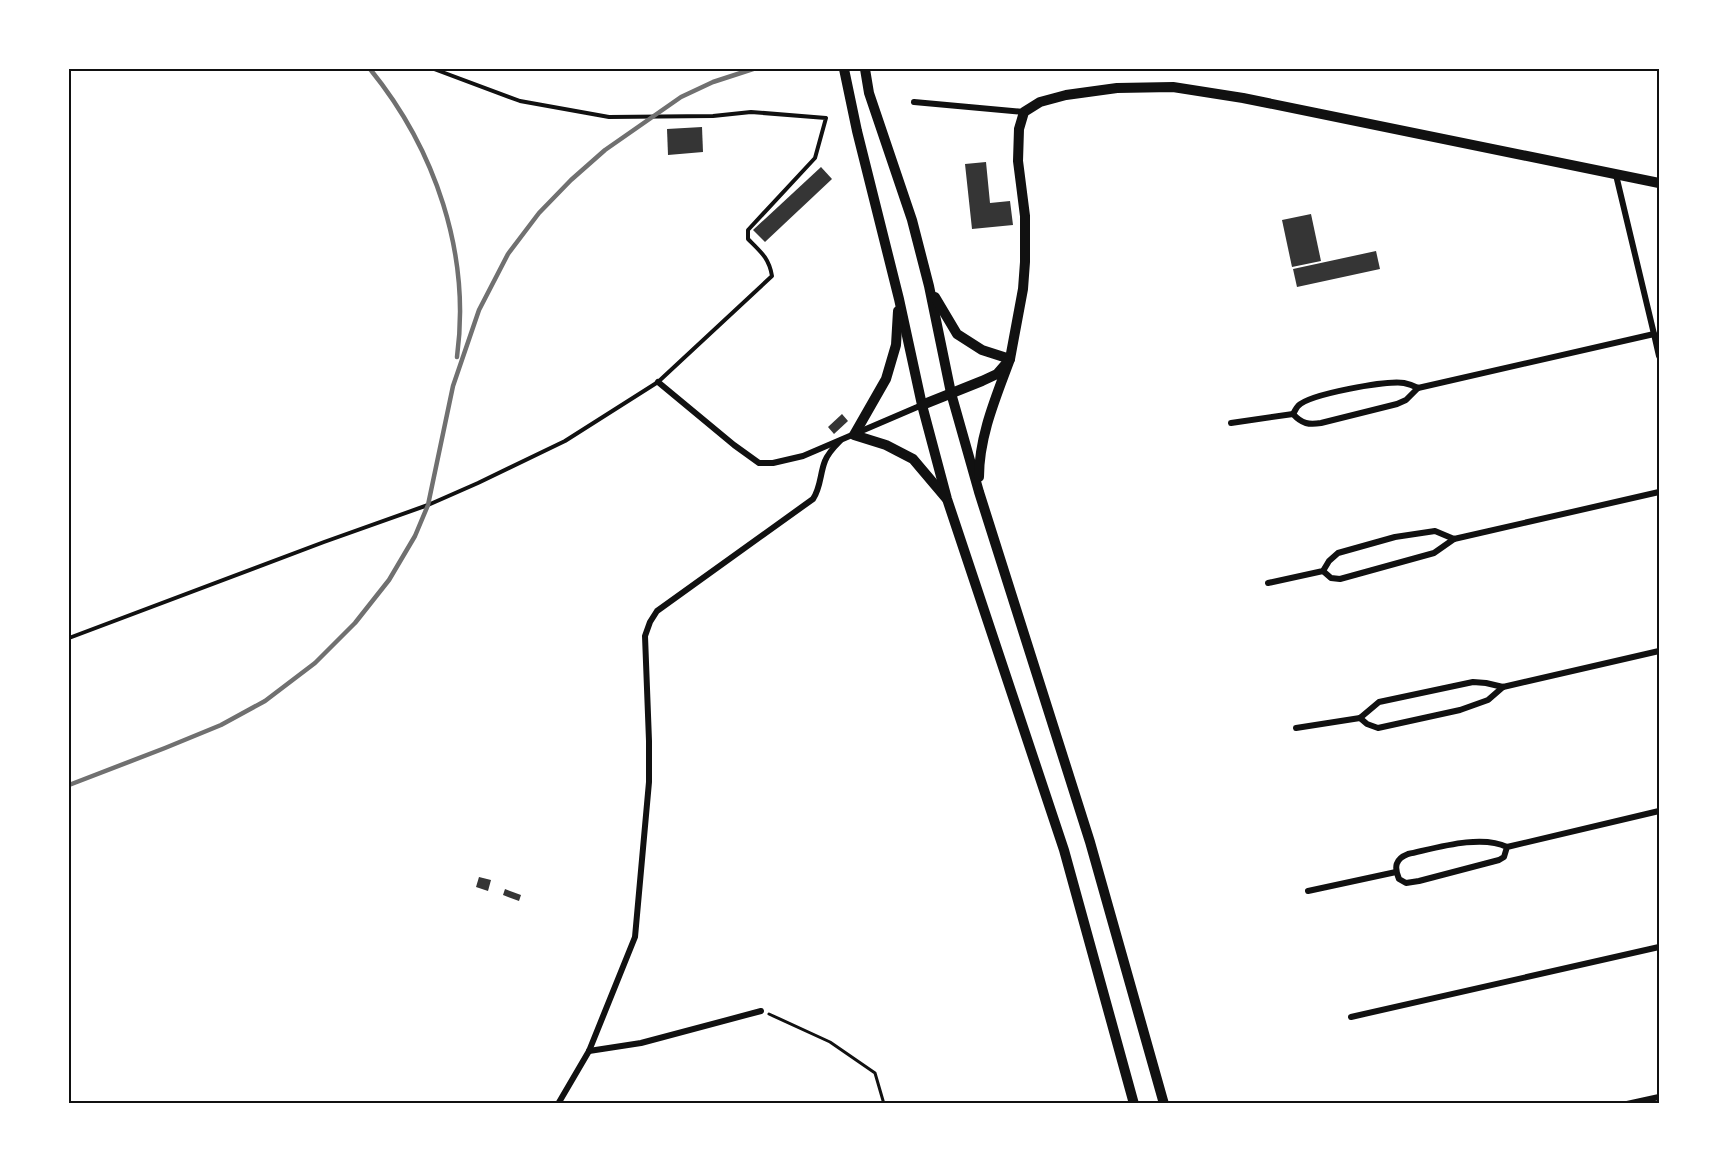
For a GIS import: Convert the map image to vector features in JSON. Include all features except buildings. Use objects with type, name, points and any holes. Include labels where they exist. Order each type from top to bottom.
[{"type":"street","points":[[844,69],[922,405],[947,500],[1064,850],[1134,1104]]},
{"type":"street","points":[[865,69],[869,93],[912,220],[929,286],[951,393],[979,492],[1090,842],[1164,1104]]},
{"type":"street","points":[[914,102],[1024,112],[1040,102],[1066,95],[1117,88],[1173,87],[1244,98],[1659,183]]},
{"type":"street","points":[[979,492],[979,457],[988,420],[1010,359],[1023,289],[1024,216],[1018,161],[1018,129],[1024,112]]},
{"type":"street","points":[[1616,175],[1659,356]]},
{"type":"street","points":[[929,286],[957,334],[982,350],[1010,359]]},
{"type":"street","points":[[854,435],[886,379],[896,345],[899,299]]},
{"type":"street","points":[[1293,414],[1300,421],[1310,424],[1321,423],[1397,404],[1406,400],[1418,388],[1654,334]]},
{"type":"street","points":[[658,382],[759,463],[773,463],[802,456],[840,441],[997,374],[1010,359]]},
{"type":"street","points":[[1293,414],[1298,405],[1341,391],[1386,383],[1404,383],[1418,388]]},
{"type":"street","points":[[1231,423],[1293,414]]},
{"type":"street","points":[[854,435],[886,445],[913,459],[947,500]]},
{"type":"street","points":[[558,1104],[589,1051],[635,937],[649,782],[645,636],[650,622],[657,611],[807,504],[817,492],[825,459],[840,441]]},
{"type":"street","points":[[1323,571],[1331,578],[1340,579],[1434,553],[1454,539],[1659,492]]},
{"type":"street","points":[[1268,583],[1323,571],[1338,553],[1395,537],[1435,531],[1454,539]]},
{"type":"street","points":[[1360,718],[1367,724],[1378,728],[1460,710],[1488,700],[1503,687],[1659,651]]},
{"type":"street","points":[[1296,728],[1360,718],[1379,702],[1473,682],[1486,682],[1503,687]]},
{"type":"street","points":[[1507,848],[1504,857],[1499,860],[1419,881],[1406,883],[1399,879],[1396,872],[1396,862],[1400,857],[1408,854],[1474,842],[1498,843],[1507,848],[1659,811]]},
{"type":"street","points":[[1308,891],[1396,872]]},
{"type":"street","points":[[1351,1017],[1659,947]]},
{"type":"street","points":[[589,1051],[640,1043],[761,1011]]},
{"type":"street","points":[[1627,1104],[1659,1097]]},
{"type":"lane","points":[[69,638],[438,501],[566,441],[658,382],[771,276],[770,265],[764,255],[748,239],[747,230],[815,158],[826,118],[750,112],[713,116],[609,117],[520,100],[434,69]]},
{"type":"path","points":[[761,1011],[830,1042],[875,1072],[884,1104]]},
{"type":"railway","points":[[370,69],[393,100],[413,133],[430,168],[443,204],[453,241],[458,279],[460,318],[457,357]]},
{"type":"railway","points":[[69,785],[221,725],[265,701],[315,663],[355,623],[389,580],[415,536],[428,505],[453,386],[479,310],[508,254],[539,213],[605,150],[681,97],[713,82],[753,69]]}]
